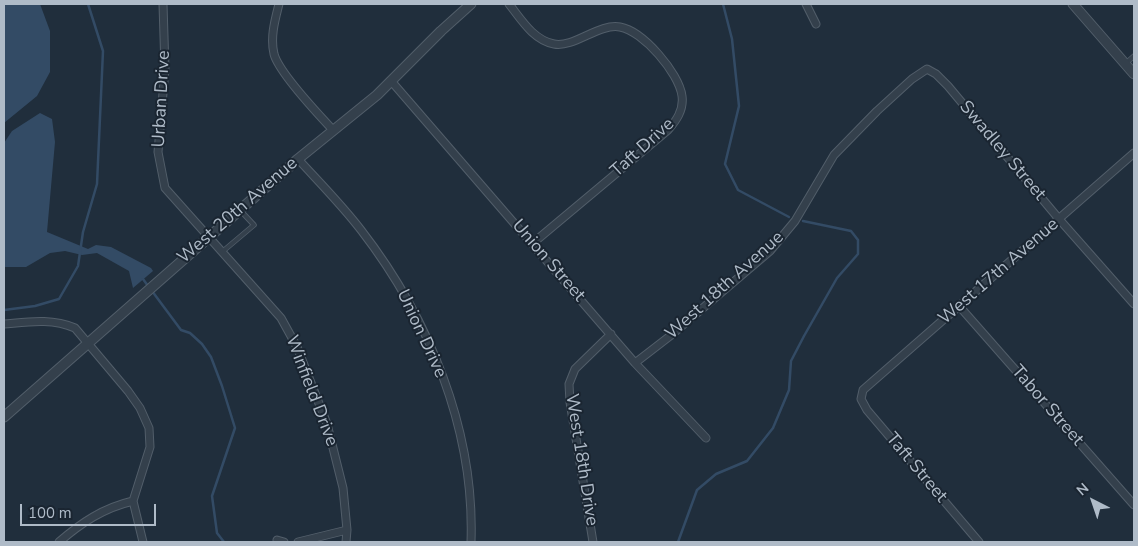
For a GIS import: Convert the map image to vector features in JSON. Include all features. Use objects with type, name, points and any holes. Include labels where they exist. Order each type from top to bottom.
[{"type":"street","name":"Urban Drive","points":[[163,4],[165,68],[158,152],[165,188],[208,238]]},
{"type":"street","points":[[279,4],[272,33],[274,55],[284,73],[333,130]]},
{"type":"street","name":"West 20th Avenue","points":[[4,418],[298,159],[392,82],[441,31],[471,4]]},
{"type":"street","name":"Taft Drive","points":[[509,4],[533,33],[539,38],[556,45],[613,26],[630,30],[651,46],[664,62],[679,86],[682,96],[679,114],[668,130],[533,244]]},
{"type":"street","points":[[806,4],[816,24]]},
{"type":"street","points":[[1073,4],[1134,74]]},
{"type":"street","name":"Swadley Street","points":[[926,69],[936,74],[948,86],[1059,219],[1134,304]]},
{"type":"street","name":"West 18th Avenue","points":[[636,363],[770,251],[795,221],[838,150],[926,69]]},
{"type":"street","name":"Union Street","points":[[392,82],[636,363],[706,438]]},
{"type":"street","name":"West 17th Avenue","points":[[863,390],[1134,153]]},
{"type":"street","name":"Union Drive","points":[[298,159],[360,228],[402,290],[418,319],[437,363],[452,406],[462,446],[469,482],[472,515],[471,542]]},
{"type":"street","name":"Winfield Drive","points":[[208,238],[281,318],[296,347],[327,424],[343,488],[347,530],[346,542]]},
{"type":"street","name":"Tabor Street","points":[[960,307],[1134,505]]},
{"type":"street","points":[[4,324],[38,320],[63,323],[75,328],[136,402],[149,428],[150,447],[133,501],[143,542]]},
{"type":"street","name":"West 18th Drive","points":[[593,542],[570,402],[570,384],[575,369],[611,334]]},
{"type":"street","name":"Taft Street","points":[[863,390],[861,399],[867,410],[980,542]]},
{"type":"street","points":[[59,542],[80,524],[99,512],[118,504],[133,501]]},
{"type":"street","points":[[298,542],[347,530]]},
{"type":"lane","points":[[1125,64],[1134,56]]},
{"type":"lane","points":[[222,252],[254,225],[240,210]]},
{"type":"water","points":[[4,4],[40,4],[50,31],[50,72],[37,96],[4,123]]},
{"type":"water","points":[[40,113],[52,119],[55,142],[47,232],[88,249],[96,245],[111,247],[151,268],[153,271],[133,288],[129,271],[97,253],[82,255],[65,251],[50,253],[26,267],[4,267],[4,143],[12,131]]},
{"type":"waterway","points":[[4,310],[35,306],[59,299],[78,266],[83,232],[97,184],[103,51],[88,4]]},
{"type":"waterway","points":[[723,4],[732,39],[739,106],[725,164],[738,190],[789,217]]},
{"type":"waterway","points":[[678,542],[697,490],[716,474],[747,461],[773,428],[789,390],[791,361],[837,278],[858,254],[858,240],[851,231],[803,221]]},
{"type":"waterway","points":[[143,279],[148,286]]},
{"type":"waterway","points":[[152,291],[181,330],[190,333],[202,344],[211,357],[235,428],[212,496],[217,533],[224,542]]}]
